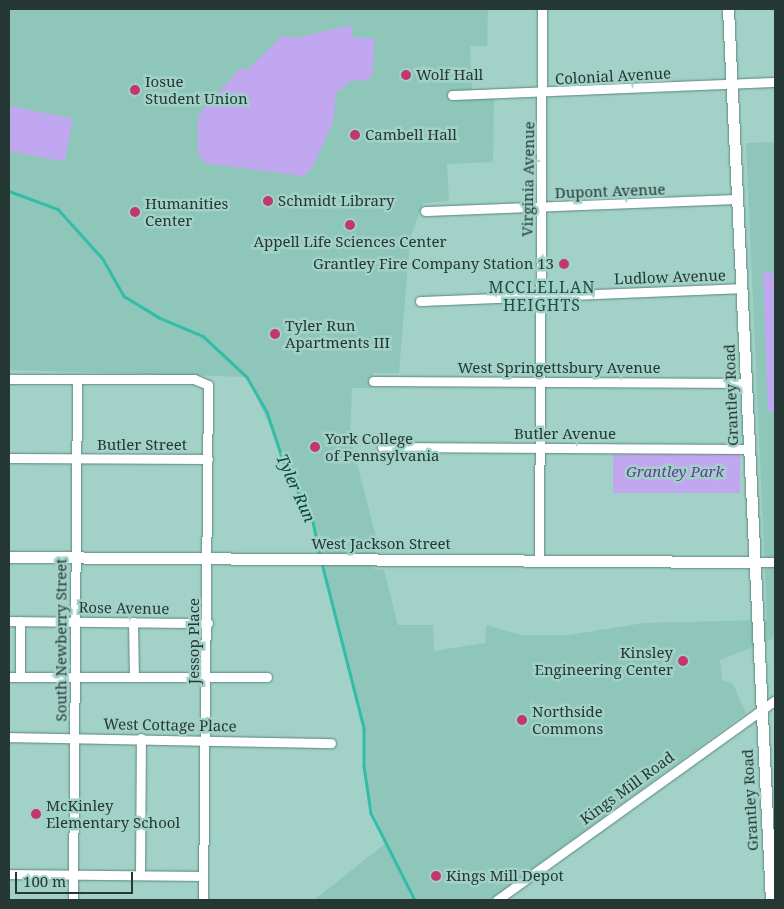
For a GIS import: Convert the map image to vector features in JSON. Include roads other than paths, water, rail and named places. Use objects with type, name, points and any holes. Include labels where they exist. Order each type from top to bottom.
[{"type":"street","name":"Virginia Avenue","points":[[539,560],[542,9]]},
{"type":"street","name":"Grantley Road","points":[[728,9],[738,199],[752,562],[770,900]]},
{"type":"street","name":"Colonial Avenue","points":[[452,95],[775,82]]},
{"type":"street","name":"Dupont Avenue","points":[[424,211],[738,199]]},
{"type":"street","name":"Ludlow Avenue","points":[[420,301],[741,288]]},
{"type":"street","points":[[9,379],[76,379]]},
{"type":"street","name":"Jessop Place","points":[[76,379],[206,382],[208,678],[202,876],[203,900]]},
{"type":"street","name":"South Newberry Street","points":[[73,900],[76,379]]},
{"type":"street","name":"West Springettsbury Avenue","points":[[373,381],[745,383]]},
{"type":"street","name":"Butler Avenue","points":[[382,447],[748,449]]},
{"type":"street","points":[[9,458],[76,458]]},
{"type":"street","name":"Butler Street","points":[[76,458],[208,459]]},
{"type":"street","name":"West Jackson Street","points":[[9,557],[752,562]]},
{"type":"street","points":[[752,562],[775,562]]},
{"type":"street","name":"Rose Avenue","points":[[9,621],[208,623]]},
{"type":"street","points":[[20,621],[20,677]]},
{"type":"street","points":[[133,622],[134,677]]},
{"type":"street","points":[[9,677],[266,677]]},
{"type":"street","name":"Kings Mill Road","points":[[497,900],[775,700]]},
{"type":"street","name":"West Cottage Place","points":[[9,737],[206,739],[331,743]]},
{"type":"street","points":[[140,874],[141,738]]},
{"type":"street","points":[[9,874],[202,876]]},
{"type":"waterway","name":"Tyler Run","points":[[9,191],[58,209],[103,259],[124,296],[160,318],[203,336],[247,377],[267,412],[287,472],[312,517],[320,555]]},
{"type":"waterway","name":"Tyler Run","points":[[322,563],[364,728],[364,766],[371,813],[415,900]]},
{"type":"place","name":"Wolf Hall","points":[[406,75]]},
{"type":"place","name":"Iosue Student Union","points":[[135,90]]},
{"type":"place","name":"Cambell Hall","points":[[355,135]]},
{"type":"place","name":"Schmidt Library","points":[[268,201]]},
{"type":"place","name":"Humanities Center","points":[[135,212]]},
{"type":"place","name":"Appell Life Sciences Center","points":[[350,225]]},
{"type":"place","name":"Grantley Fire Company Station 13","points":[[564,264]]},
{"type":"place","name":"Tyler Run Apartments III","points":[[275,334]]},
{"type":"place","name":"York College of Pennsylvania","points":[[315,447]]},
{"type":"place","name":"Kinsley Engineering Center","points":[[683,661]]},
{"type":"place","name":"Northside Commons","points":[[522,720]]},
{"type":"place","name":"McKinley Elementary School","points":[[36,814]]},
{"type":"place","name":"Kings Mill Depot","points":[[436,876]]},
{"type":"district","name":"MCCLELLAN HEIGHTS","points":[[542,296]]},
{"type":"park label","name":"Grantley Park","points":[[675,472]]}]
